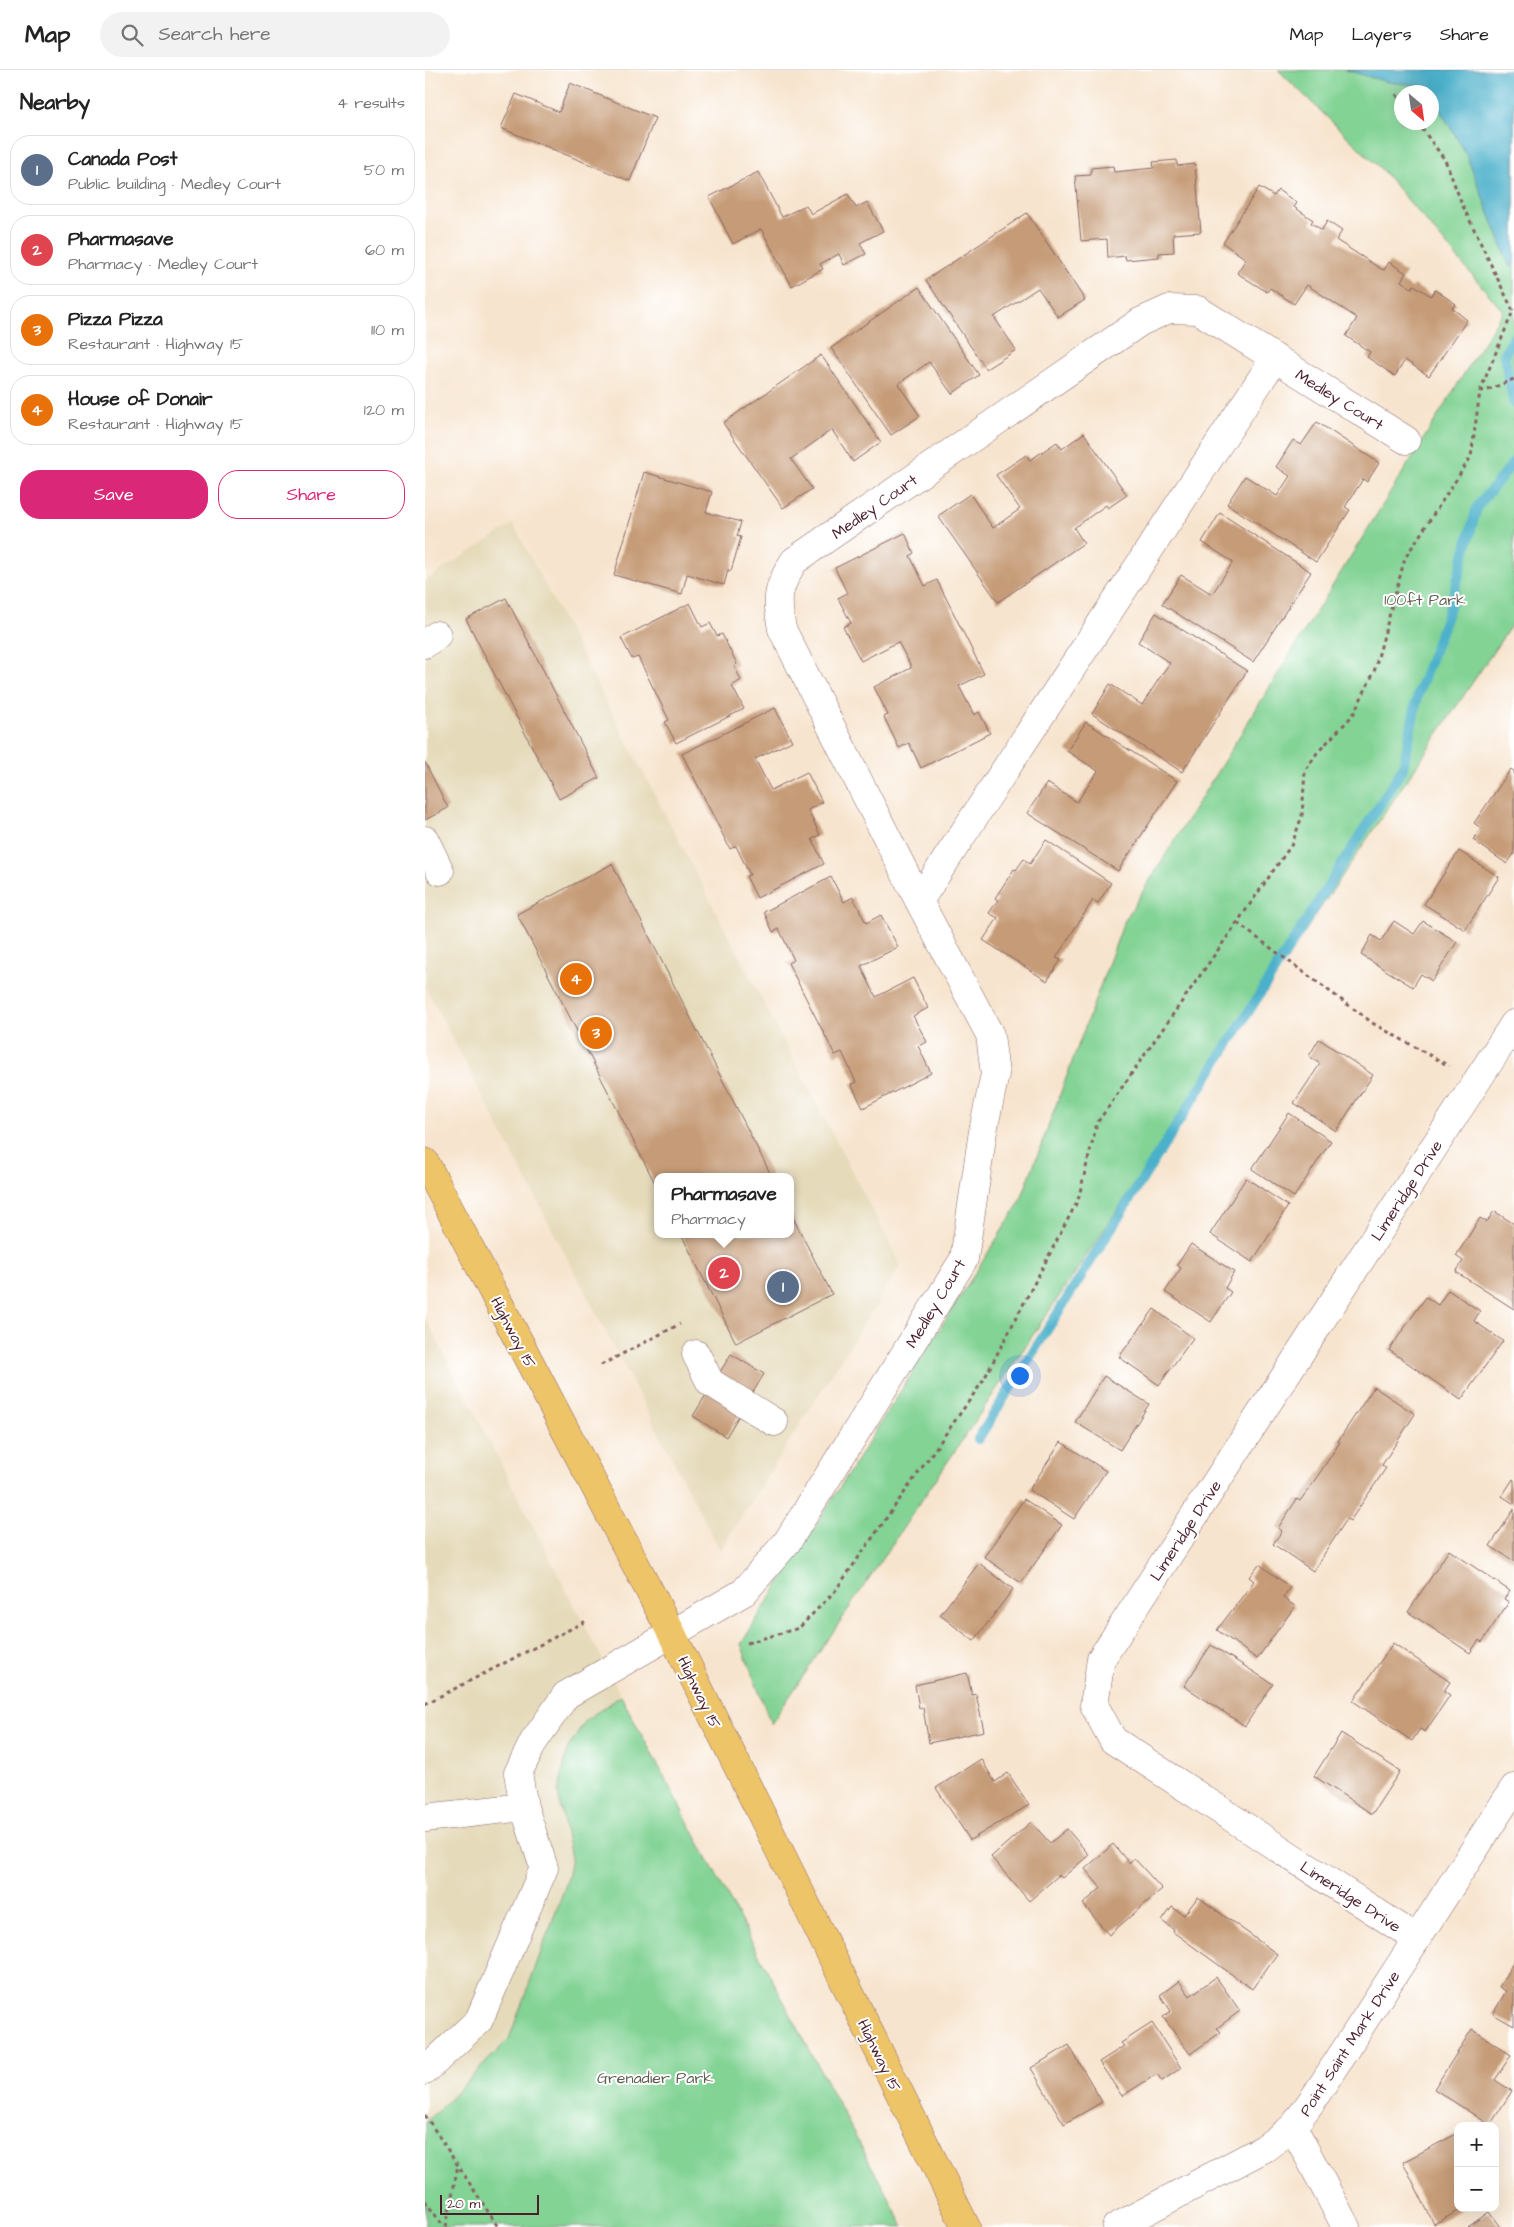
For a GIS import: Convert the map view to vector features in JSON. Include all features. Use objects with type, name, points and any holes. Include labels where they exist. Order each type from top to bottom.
[{"type":"main road","name":"Highway 15","points":[[425,1162],[672,1634],[966,2227]]},
{"type":"street","name":"Medley Court","points":[[425,2070],[479,2020],[544,1868],[524,1808],[518,1773],[534,1741],[566,1695],[744,1592],[787,1542],[964,1259],[983,1131],[995,1074],[990,1035],[919,901],[782,629],[777,604],[782,580],[794,561],[1140,322],[1169,309],[1198,310],[1406,440]]},
{"type":"street","points":[[919,901],[1275,358]]},
{"type":"street","points":[[425,840],[440,871]]},
{"type":"street","name":"Limeridge Drive","points":[[1417,1939],[1113,1740],[1095,1705],[1101,1659],[1514,1024]]},
{"type":"street","points":[[695,1354],[710,1382],[775,1422]]},
{"type":"street","name":"Point Saint Mark Drive","points":[[1116,2227],[1265,2148],[1293,2127],[1314,2098],[1514,1788]]},
{"type":"street","points":[[425,1818],[524,1808]]},
{"type":"street","points":[[1293,2127],[1345,2227]]},
{"type":"path","points":[[747,1643],[799,1628],[835,1591],[983,1381],[1078,1200],[1097,1123],[1292,844],[1302,816],[1305,771],[1317,753],[1353,715],[1374,672],[1405,558],[1471,457],[1480,392],[1513,311],[1462,204],[1445,160],[1423,130]]},
{"type":"path","points":[[1480,392],[1514,379]]},
{"type":"path","points":[[1237,922],[1374,1024],[1477,1082]]},
{"type":"path","points":[[601,1365],[680,1324]]},
{"type":"path","points":[[425,1704],[588,1620]]},
{"type":"path","points":[[425,2115],[498,2227]]},
{"type":"path","points":[[445,2227],[458,2164]]},
{"type":"path","points":[[425,2201],[445,2227]]},
{"type":"shaded area","points":[[513,524],[901,1265],[720,1550],[425,986],[425,581]]},
{"type":"shaded area","points":[[425,1317],[621,1696],[587,1719],[566,1827],[571,1858],[566,1884],[509,2039],[437,2112],[425,2121]]},
{"type":"green space","name":"100ft Park","points":[[1278,70],[1367,70],[1514,92],[1514,621],[771,1724],[741,1644],[1020,1202],[1124,922],[1503,311],[1382,170]]},
{"type":"green space","name":"Grenadier Park","points":[[621,1696],[904,2227],[425,2227],[425,2121],[437,2112],[509,2039],[566,1884],[571,1858],[558,1793],[568,1748],[587,1719]]},
{"type":"water","points":[[1346,70],[1514,70],[1514,265],[1510,267],[1465,152],[1439,109],[1439,85],[1387,82]]},
{"type":"building","points":[[570,83],[655,118],[630,181],[501,128],[516,94],[559,112]]},
{"type":"building","points":[[1177,160],[1177,166],[1195,164],[1201,232],[1173,234],[1174,252],[1159,253],[1159,257],[1126,260],[1125,256],[1108,258],[1107,239],[1081,241],[1075,176],[1091,175],[1091,168],[1113,166],[1114,172],[1154,168],[1153,162]]},
{"type":"building","points":[[758,172],[782,217],[806,205],[811,214],[848,194],[856,208],[867,202],[883,231],[860,243],[866,254],[844,265],[839,254],[820,264],[823,269],[792,286],[761,229],[733,244],[709,197]]},
{"type":"building","points":[[1259,187],[1274,196],[1278,190],[1297,203],[1294,207],[1313,220],[1311,223],[1322,230],[1327,221],[1342,231],[1336,240],[1381,269],[1384,270],[1389,262],[1406,273],[1401,281],[1412,288],[1414,285],[1431,296],[1435,290],[1456,304],[1452,308],[1467,320],[1429,376],[1405,360],[1395,376],[1367,357],[1370,352],[1346,336],[1357,318],[1307,285],[1294,304],[1270,288],[1267,292],[1237,273],[1246,259],[1223,243]]},
{"type":"building","points":[[1027,213],[1085,300],[1058,317],[1038,288],[994,317],[1016,350],[986,369],[926,280]]},
{"type":"building","points":[[919,287],[979,375],[952,394],[929,362],[898,384],[920,416],[891,435],[831,348]]},
{"type":"building","points":[[821,355],[881,442],[853,462],[832,430],[830,431],[791,459],[812,489],[783,508],[723,423]]},
{"type":"building","points":[[1317,422],[1379,463],[1367,482],[1363,479],[1345,507],[1350,510],[1316,562],[1227,504],[1245,476],[1277,496],[1290,476],[1276,467],[1293,440],[1301,445]]},
{"type":"building","points":[[1084,433],[1127,495],[1108,508],[1106,505],[1074,528],[1084,543],[998,602],[938,516],[970,494],[993,528],[1020,509],[996,475],[1026,455],[1030,460],[1057,442],[1062,449]]},
{"type":"building","points":[[644,472],[712,492],[706,512],[741,522],[737,536],[741,537],[731,571],[728,570],[724,585],[687,574],[682,594],[614,575]]},
{"type":"building","points":[[1220,513],[1311,572],[1253,662],[1162,604],[1181,575],[1212,594],[1233,562],[1202,542]]},
{"type":"building","points":[[905,533],[914,553],[910,556],[925,586],[937,580],[984,674],[959,686],[974,715],[979,712],[990,733],[921,768],[909,743],[899,748],[884,717],[888,715],[874,687],[911,668],[911,666],[898,642],[861,661],[843,627],[851,623],[838,598],[847,593],[835,568]]},
{"type":"building","points":[[506,598],[599,778],[559,799],[466,619]]},
{"type":"building","points":[[690,603],[702,627],[710,623],[717,636],[722,634],[737,664],[734,666],[741,680],[732,686],[744,709],[676,743],[665,722],[669,720],[638,657],[632,659],[621,638]]},
{"type":"building","points":[[1156,613],[1247,671],[1182,772],[1092,714],[1110,684],[1142,705],[1170,663],[1138,642]]},
{"type":"building","points":[[775,708],[792,741],[755,759],[771,790],[807,772],[822,802],[808,810],[820,835],[812,839],[824,864],[757,898],[746,876],[750,875],[736,846],[730,849],[682,754]]},
{"type":"building","points":[[1086,722],[1177,781],[1118,871],[1027,813],[1047,783],[1077,802],[1098,771],[1067,751]]},
{"type":"building","points":[[425,762],[448,808],[425,820]]},
{"type":"building","points":[[1511,769],[1514,771],[1514,854],[1507,864],[1473,840],[1481,828],[1474,823]]},
{"type":"building","points":[[1046,840],[1111,883],[1098,903],[1093,900],[1056,958],[1061,960],[1047,981],[983,940],[998,918],[989,913],[998,900],[995,898],[1014,869],[1016,870],[1024,859],[1030,864]]},
{"type":"building","points":[[1459,851],[1499,877],[1465,930],[1424,904]]},
{"type":"building","points":[[612,864],[770,1173],[654,1173],[654,1181],[517,914]]},
{"type":"building","points":[[831,877],[844,902],[853,897],[866,923],[881,915],[898,947],[861,966],[876,997],[913,978],[928,1008],[913,1016],[927,1042],[918,1046],[931,1073],[863,1108],[851,1084],[856,1082],[842,1052],[835,1055],[788,963],[794,960],[779,929],[773,932],[764,912]]},
{"type":"building","points":[[1394,921],[1414,934],[1423,921],[1457,942],[1432,981],[1421,974],[1413,987],[1361,955],[1372,935],[1381,941]]},
{"type":"building","points":[[1319,1039],[1373,1075],[1336,1131],[1294,1103],[1320,1064],[1309,1056]]},
{"type":"building","points":[[1289,1113],[1331,1141],[1294,1197],[1252,1169]]},
{"type":"building","points":[[1246,1178],[1288,1206],[1252,1262],[1210,1234]]},
{"type":"building","points":[[1494,1211],[1514,1224],[1514,1309],[1456,1272],[1463,1261],[1456,1256],[1480,1218],[1487,1222]]},
{"type":"building","points":[[794,1220],[832,1294],[736,1343],[683,1238],[794,1238]]},
{"type":"building","points":[[1191,1244],[1234,1272],[1225,1288],[1231,1292],[1211,1322],[1165,1292],[1181,1268],[1177,1265]]},
{"type":"building","points":[[1448,1290],[1480,1311],[1474,1321],[1503,1341],[1461,1400],[1389,1350],[1426,1297],[1438,1305]]},
{"type":"building","points":[[1154,1309],[1193,1338],[1159,1385],[1119,1357]]},
{"type":"building","points":[[731,1354],[764,1374],[726,1437],[693,1416]]},
{"type":"building","points":[[1104,1376],[1149,1404],[1120,1450],[1075,1422]]},
{"type":"building","points":[[1374,1387],[1415,1414],[1382,1465],[1386,1468],[1350,1521],[1347,1519],[1313,1571],[1273,1544],[1282,1531],[1278,1528],[1297,1499],[1300,1501],[1321,1471],[1340,1442],[1338,1441]]},
{"type":"building","points":[[1061,1442],[1106,1471],[1074,1519],[1029,1490]]},
{"type":"building","points":[[1514,1480],[1514,1504],[1502,1496]]},
{"type":"building","points":[[1024,1499],[1062,1525],[1021,1583],[984,1557]]},
{"type":"building","points":[[1514,1509],[1514,1561],[1490,1546]]},
{"type":"building","points":[[1449,1550],[1510,1591],[1504,1599],[1509,1602],[1482,1642],[1479,1640],[1470,1653],[1408,1612]]},
{"type":"building","points":[[979,1563],[1013,1589],[974,1641],[940,1615]]},
{"type":"building","points":[[1259,1564],[1290,1587],[1283,1598],[1295,1606],[1257,1659],[1217,1630],[1254,1581],[1249,1577]]},
{"type":"building","points":[[1393,1643],[1450,1682],[1444,1691],[1450,1695],[1425,1732],[1420,1729],[1412,1741],[1353,1701]]},
{"type":"building","points":[[1211,1645],[1273,1684],[1245,1726],[1184,1686]]},
{"type":"building","points":[[967,1673],[972,1695],[976,1694],[984,1731],[929,1743],[923,1708],[919,1708],[915,1685]]},
{"type":"building","points":[[1341,1733],[1400,1771],[1372,1814],[1314,1776]]},
{"type":"building","points":[[981,1759],[995,1782],[1008,1773],[1029,1805],[970,1840],[936,1788]]},
{"type":"building","points":[[1031,1822],[1050,1843],[1067,1829],[1089,1855],[1062,1878],[1059,1875],[1029,1901],[991,1857]]},
{"type":"building","points":[[1113,1844],[1129,1863],[1134,1858],[1162,1889],[1109,1935],[1083,1904],[1101,1888],[1085,1869]]},
{"type":"building","points":[[1198,1897],[1277,1954],[1252,1989],[1173,1932],[1174,1930],[1162,1921],[1172,1907],[1184,1915]]},
{"type":"building","points":[[1514,1961],[1514,2026],[1493,2014],[1506,1991],[1499,1987]]},
{"type":"building","points":[[1216,1977],[1240,2011],[1217,2028],[1221,2032],[1190,2054],[1163,2017],[1171,2011],[1160,1995],[1179,1981],[1190,1996]]},
{"type":"building","points":[[1152,2023],[1181,2068],[1162,2081],[1157,2074],[1122,2096],[1099,2062],[1124,2046],[1121,2043]]},
{"type":"building","points":[[1472,2029],[1511,2055],[1495,2080],[1512,2091],[1492,2122],[1485,2122],[1434,2089]]},
{"type":"building","points":[[1069,2045],[1102,2102],[1064,2124],[1031,2068]]},
{"type":"building","points":[[1454,2135],[1454,2212],[1456,2212],[1434,2224],[1403,2162]]},
{"type":"building","points":[[1489,2212],[1500,2227],[1468,2227]]},
{"type":"waterway","points":[[1514,337],[1504,355],[1514,404]]},
{"type":"waterway","points":[[978,1439],[1403,768],[1418,694],[1450,607],[1477,507],[1514,462]]},
{"type":"place","name":"House of Donair","points":[[576,979]]},
{"type":"place","name":"Pizza Pizza","points":[[596,1033]]},
{"type":"place","name":"Pharmasave","points":[[724,1273]]},
{"type":"place","name":"Canada Post","points":[[783,1287]]}]
